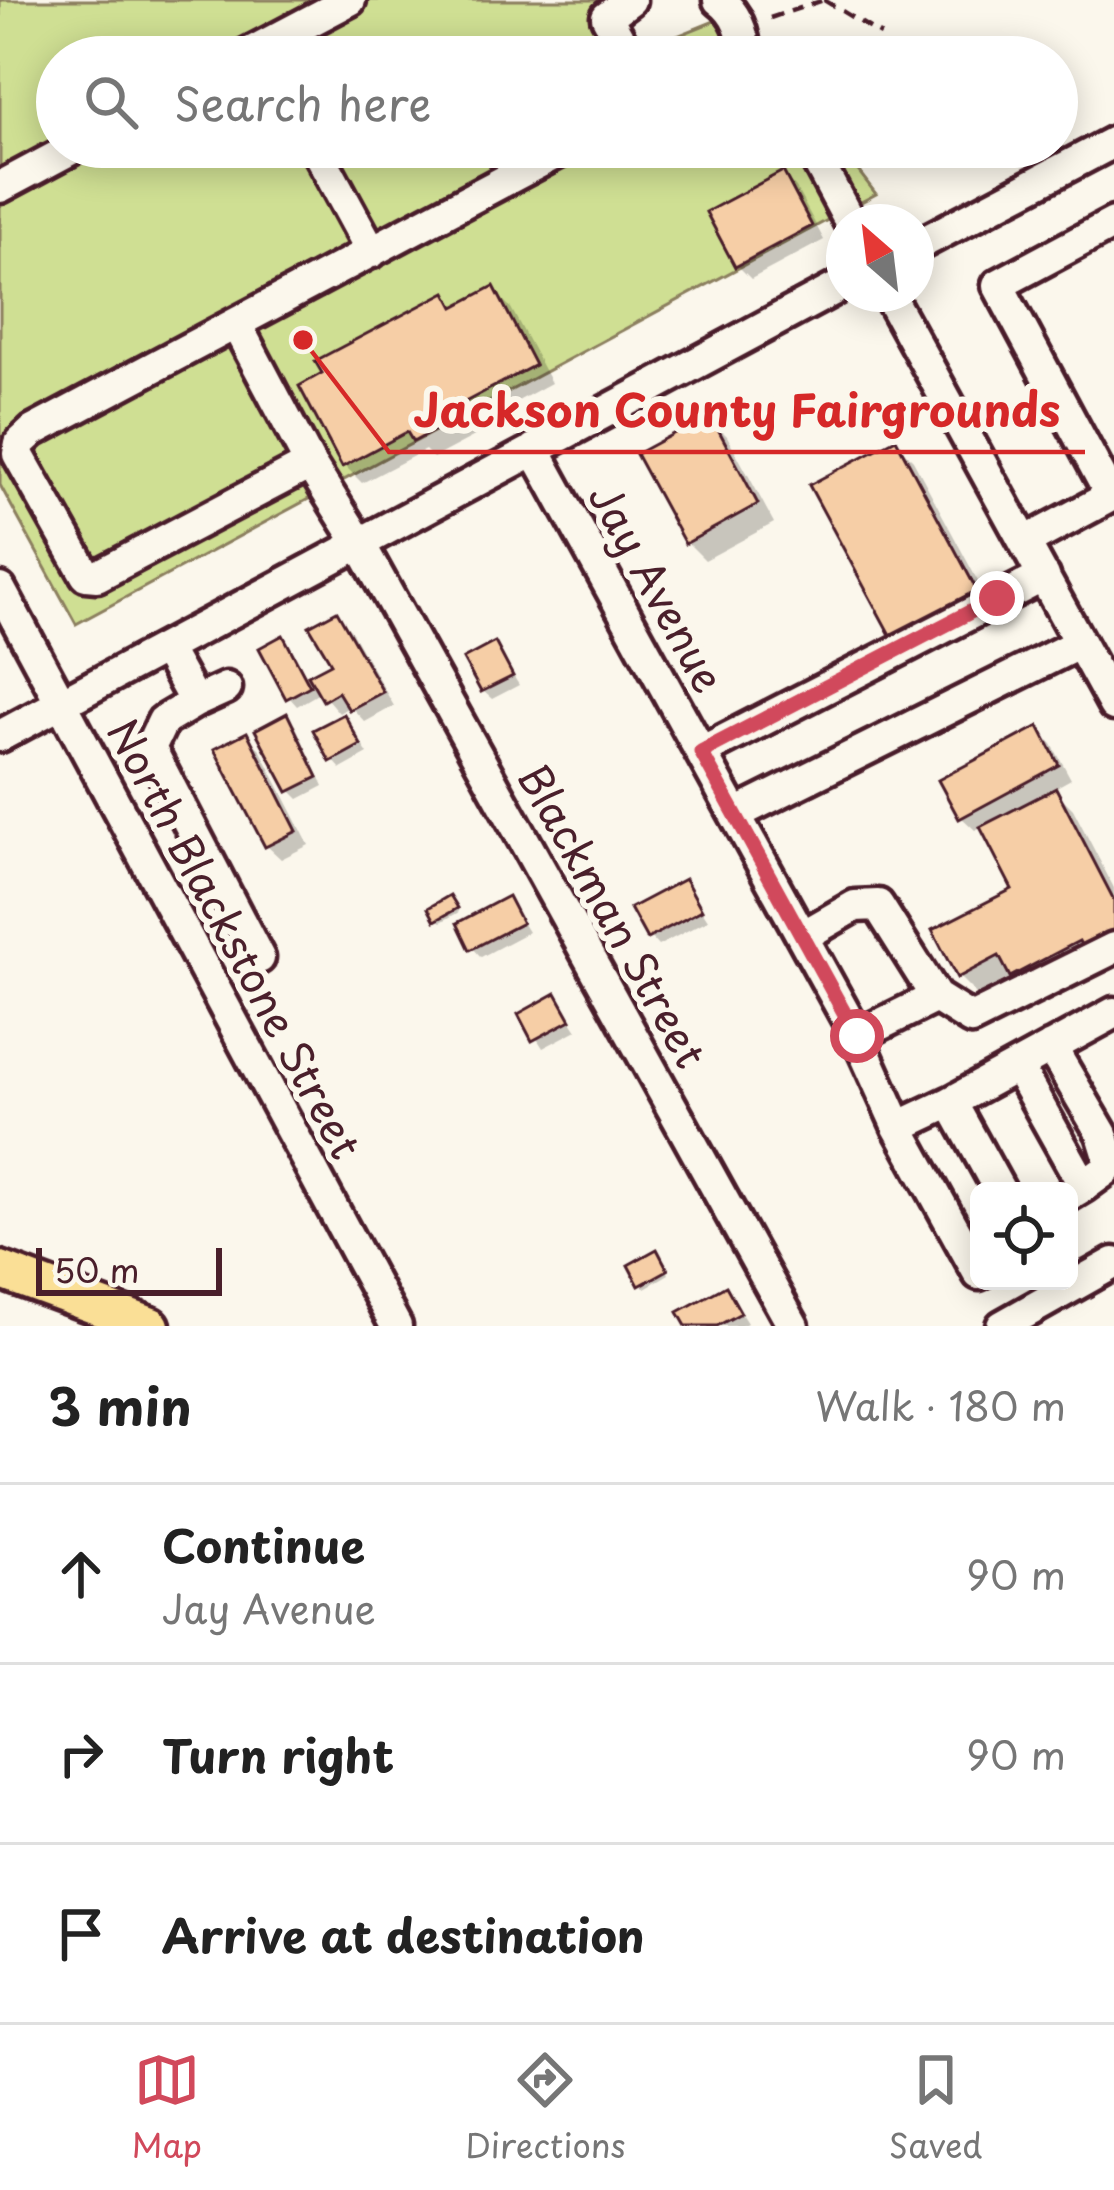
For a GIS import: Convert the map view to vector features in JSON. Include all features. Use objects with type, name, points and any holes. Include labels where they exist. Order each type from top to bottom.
[{"type":"main road","points":[[0,1270],[151,1326]]},
{"type":"street","points":[[287,36],[350,0]]},
{"type":"street","points":[[719,0],[729,7],[742,36]]},
{"type":"street","points":[[612,6],[622,36]]},
{"type":"street","points":[[1078,161],[1114,142]]},
{"type":"street","points":[[0,187],[36,168]]},
{"type":"street","points":[[327,168],[372,251]]},
{"type":"street","points":[[310,464],[97,576],[86,575],[18,454],[20,443],[33,431],[528,168]]},
{"type":"street","points":[[821,168],[840,204]]},
{"type":"street","points":[[934,237],[1064,168]]},
{"type":"street","points":[[1025,542],[1112,499],[998,285],[1114,223]]},
{"type":"street","points":[[0,736],[826,294]]},
{"type":"street","points":[[898,312],[1114,705]]},
{"type":"street","name":"Blackman Street","points":[[236,324],[793,1326]]},
{"type":"street","name":"Jay Avenue","points":[[534,448],[857,1036],[898,1126],[970,1258]]},
{"type":"street","points":[[701,752],[1044,576]]},
{"type":"street","name":"North Blackstone Street","points":[[0,589],[396,1326]]},
{"type":"street","points":[[736,814],[1080,643]]},
{"type":"street","points":[[165,648],[195,702]]},
{"type":"street","points":[[226,688],[163,721],[150,748],[259,958]]},
{"type":"street","points":[[803,936],[855,906],[878,905],[936,997],[971,1018],[1114,948]]},
{"type":"street","points":[[857,1036],[936,997]]},
{"type":"street","points":[[898,1126],[1114,1012]]},
{"type":"street","points":[[1051,1047],[1102,1134],[1110,1160],[1106,1170],[1078,1190]]},
{"type":"street","points":[[1017,1066],[1072,1182]]},
{"type":"street","points":[[951,1102],[995,1182]]},
{"type":"street","points":[[1078,1280],[1110,1275]]},
{"type":"street","name":"Jay Avenue","points":[[987,1290],[1004,1325]]},
{"type":"street","points":[[1004,1325],[1057,1290]]},
{"type":"path","points":[[770,18],[824,0],[881,35]]},
{"type":"green space","points":[[0,0],[605,0],[620,36],[36,36],[36,168],[856,168],[876,194],[857,204],[826,204],[826,221],[76,624],[0,485]]},
{"type":"green space","points":[[739,11],[757,36],[677,36]]},
{"type":"building","points":[[783,171],[812,226],[735,267],[706,212]]},
{"type":"building","points":[[494,286],[535,365],[465,402],[470,411],[413,442],[407,432],[342,467],[299,386],[322,373],[315,361],[446,292],[454,307]]},
{"type":"building","points":[[710,414],[758,504],[685,544],[636,454]]},
{"type":"building","points":[[896,439],[981,598],[895,644],[809,485]]},
{"type":"building","points":[[337,611],[383,692],[349,710],[338,692],[323,701],[308,675],[331,663],[309,626]]},
{"type":"building","points":[[283,635],[310,686],[286,699],[259,648]]},
{"type":"building","points":[[495,642],[513,676],[481,692],[463,659]]},
{"type":"building","points":[[287,713],[318,777],[288,792],[255,730]]},
{"type":"building","points":[[344,714],[361,745],[330,762],[313,730]]},
{"type":"building","points":[[1039,726],[1059,765],[959,819],[938,780]]},
{"type":"building","points":[[247,732],[297,831],[265,847],[214,749]]},
{"type":"building","points":[[1056,788],[1114,900],[1114,939],[1086,954],[1079,941],[1010,977],[999,956],[957,978],[932,930],[1012,889],[980,827]]},
{"type":"building","points":[[685,879],[702,910],[647,939],[630,908]]},
{"type":"building","points":[[450,895],[458,908],[435,921],[428,908]]},
{"type":"building","points":[[508,896],[522,923],[470,950],[457,923]]},
{"type":"building","points":[[556,993],[571,1020],[532,1041],[518,1014]]},
{"type":"building","points":[[657,1249],[668,1270],[639,1286],[628,1265]]},
{"type":"building","points":[[726,1286],[741,1313],[717,1326],[686,1326],[678,1312]]},
{"type":"place","name":"Jackson County Fairgrounds","points":[[303,340]]},
{"type":"route","points":[[857,1036],[701,752],[997,598]]}]
